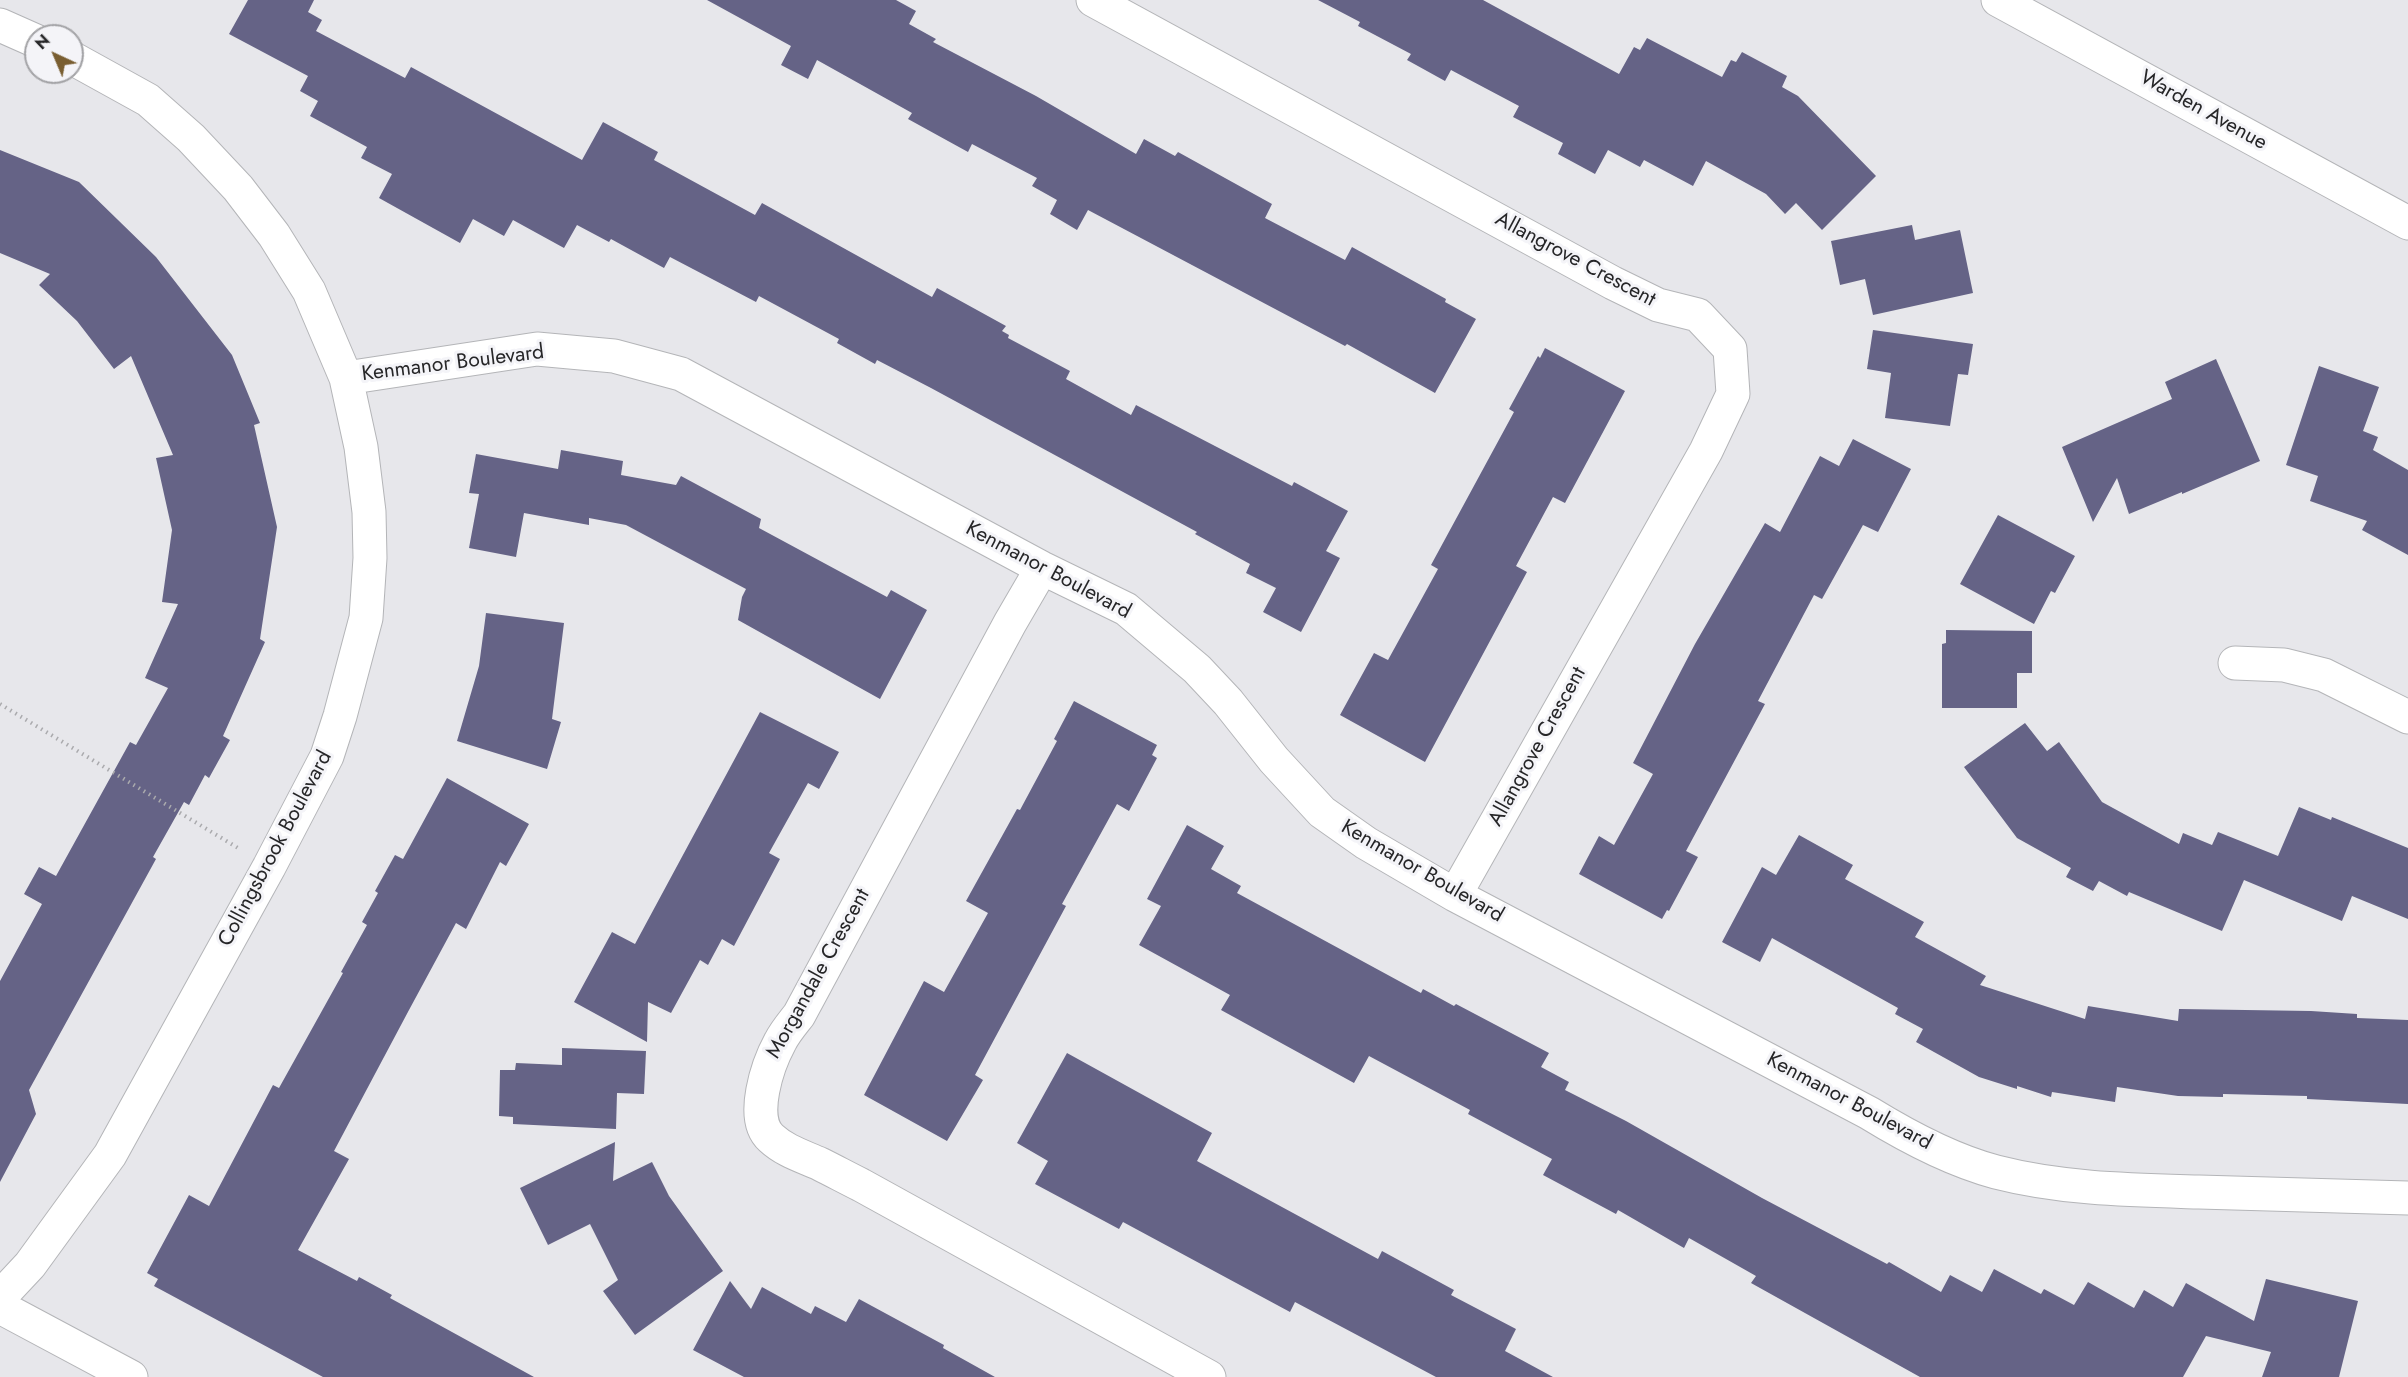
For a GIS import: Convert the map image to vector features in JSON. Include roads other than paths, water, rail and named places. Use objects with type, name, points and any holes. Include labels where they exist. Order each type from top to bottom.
[{"type":"street","name":"Allangrove Crescent","points":[[1093,0],[1613,283],[1658,305],[1698,315],[1730,349],[1732,394],[1706,451],[1455,895]]},
{"type":"street","name":"Warden Avenue","points":[[1998,0],[2408,223]]},
{"type":"street","points":[[0,25],[24,36]]},
{"type":"street","name":"Collingsbrook Boulevard","points":[[0,1297],[30,1265],[110,1155],[269,867],[327,756],[366,618],[370,558],[369,512],[361,447],[346,378],[309,291],[274,235],[238,188],[191,138],[148,100],[84,65]]},
{"type":"street","name":"Kenmanor Boulevard","points":[[346,378],[537,349],[614,356],[681,374],[1042,568],[1126,609],[1197,669],[1322,812],[1366,843],[1455,895],[1869,1113],[1905,1135],[1994,1171],[2035,1181],[2119,1189],[2408,1198]]},
{"type":"street","name":"Morgandale Crescent","points":[[1042,568],[799,1015],[781,1039],[768,1067],[762,1096],[761,1120],[769,1137],[793,1154],[861,1185],[1209,1377]]},
{"type":"street","points":[[2235,663],[2284,665],[2324,675],[2408,717]]},
{"type":"street","points":[[0,1307],[131,1377]]}]
